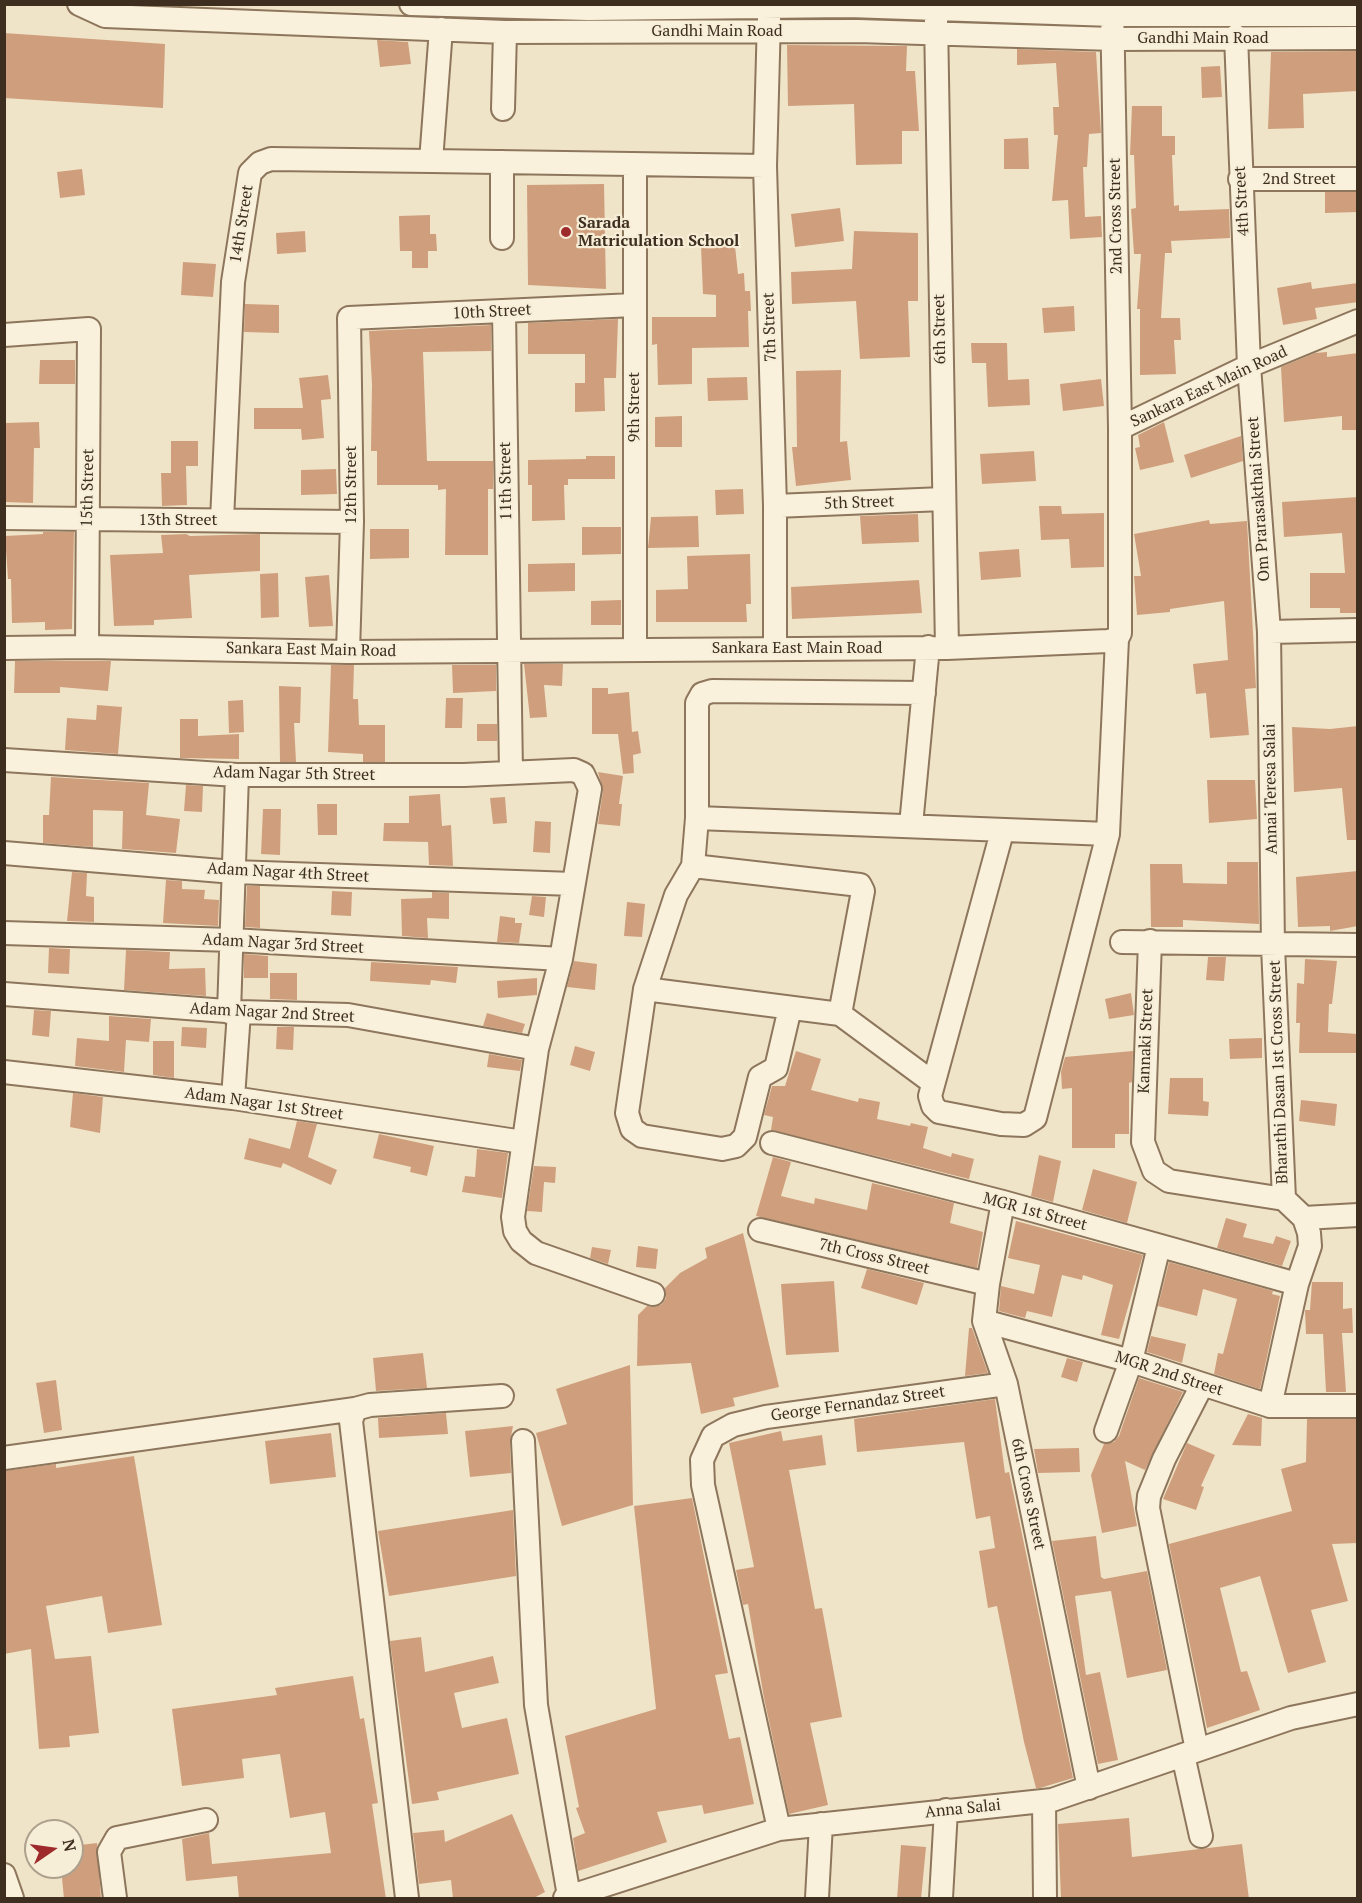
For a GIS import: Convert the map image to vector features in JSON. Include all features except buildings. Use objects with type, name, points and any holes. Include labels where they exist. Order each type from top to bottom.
[{"type":"street","name":"Gandhi Main Road","points":[[79,4],[105,16],[505,32],[849,31],[1113,39],[1236,36],[1358,38]]},
{"type":"street","name":"Gandhi Main Road","points":[[411,4],[769,8],[849,5],[937,10],[1113,10],[1358,15]]},
{"type":"street","points":[[849,5],[849,31]]},
{"type":"street","name":"7th Street","points":[[769,8],[765,166],[775,506],[775,647]]},
{"type":"street","name":"6th Street","points":[[911,825],[924,693],[937,648],[943,499],[937,10]]},
{"type":"street","name":"2nd Cross Street","points":[[1113,10],[1120,428]]},
{"type":"street","points":[[431,161],[441,29]]},
{"type":"street","points":[[503,109],[505,32]]},
{"type":"street","name":"4th Street","points":[[1236,36],[1240,179],[1250,366]]},
{"type":"street","name":"14th Street","points":[[222,520],[233,282],[250,173],[260,163],[271,159],[765,166]]},
{"type":"street","points":[[501,162],[502,238]]},
{"type":"street","name":"9th Street","points":[[635,165],[635,650]]},
{"type":"street","name":"2nd Street","points":[[1240,179],[1358,179]]},
{"type":"street","name":"10th Street","points":[[350,318],[634,305]]},
{"type":"street","name":"11th Street","points":[[504,311],[511,773]]},
{"type":"street","name":"12th Street","points":[[348,652],[352,522],[350,318]]},
{"type":"street","name":"Sankara East Main Road","points":[[4,648],[87,647],[348,652],[775,647],[937,648],[1108,642],[1117,639],[1120,633],[1120,428],[1250,366],[1358,321]]},
{"type":"street","name":"15th Street","points":[[4,334],[90,329],[87,647]]},
{"type":"street","name":"Om Prarasakthai Street","points":[[1250,366],[1269,632]]},
{"type":"street","name":"5th Street","points":[[775,506],[943,499]]},
{"type":"street","name":"13th Street","points":[[4,519],[352,522]]},
{"type":"street","points":[[1269,632],[1358,630]]},
{"type":"street","name":"Annai Teresa Salai","points":[[1269,632],[1274,946]]},
{"type":"street","points":[[1002,832],[930,1096],[933,1107],[939,1113],[1001,1124],[1024,1125],[1035,1118],[1108,834],[1117,639]]},
{"type":"street","points":[[790,1008],[776,1068],[760,1077],[745,1137],[736,1146],[723,1149],[642,1136],[632,1129],[627,1113],[645,989],[676,895],[693,866],[697,818],[697,703],[702,694],[712,692],[924,693]]},
{"type":"street","name":"Adam Nagar 5th Street","points":[[4,760],[237,775],[574,771],[583,774],[590,789],[573,884]]},
{"type":"street","points":[[233,1098],[234,1012],[231,940],[237,775]]},
{"type":"street","points":[[697,818],[911,825],[1002,832],[1108,834]]},
{"type":"street","name":"Adam Nagar 4th Street","points":[[4,853],[38,854],[234,872],[573,884]]},
{"type":"street","points":[[693,866],[860,885],[863,891],[840,1014]]},
{"type":"street","points":[[573,884],[561,959],[537,1050],[513,1217],[515,1231],[521,1241],[536,1252],[653,1294]]},
{"type":"street","name":"Adam Nagar 3rd Street","points":[[4,933],[231,940],[561,959]]},
{"type":"street","name":"Kannaki Street","points":[[1150,941],[1143,1142],[1154,1171],[1169,1181],[1284,1199]]},
{"type":"street","points":[[1122,942],[1274,946],[1358,945]]},
{"type":"street","name":"Bharathi Dasan 1st Cross Street","points":[[1274,946],[1284,1199]]},
{"type":"street","points":[[645,989],[840,1014],[932,1082]]},
{"type":"street","name":"Adam Nagar 2nd Street","points":[[4,994],[234,1012],[348,1015],[537,1050]]},
{"type":"street","name":"Adam Nagar 1st Street","points":[[4,1071],[233,1098],[523,1142]]},
{"type":"street","name":"MGR 1st Street","points":[[772,1143],[1003,1202],[1297,1284]]},
{"type":"street","points":[[1270,1406],[1297,1284],[1310,1246],[1304,1218],[1284,1199]]},
{"type":"street","name":"6th Cross Street","points":[[1003,1202],[988,1284],[984,1321],[1006,1384],[1089,1788]]},
{"type":"street","points":[[1304,1218],[1358,1215]]},
{"type":"street","name":"7th Cross Street","points":[[760,1230],[988,1284]]},
{"type":"street","points":[[1106,1431],[1131,1361],[1159,1246]]},
{"type":"street","name":"MGR 2nd Street","points":[[984,1321],[1131,1361],[1270,1406],[1358,1406]]},
{"type":"street","name":"George Fernandaz Street","points":[[779,1829],[703,1485],[702,1460],[713,1436],[733,1425],[766,1417],[1006,1384]]},
{"type":"street","points":[[1201,1836],[1190,1752],[1148,1508],[1149,1496],[1164,1459],[1202,1385]]},
{"type":"street","points":[[4,1458],[355,1409],[370,1405],[502,1396]]},
{"type":"street","points":[[355,1409],[351,1421],[407,1899]]},
{"type":"street","points":[[523,1441],[536,1705],[567,1897]]},
{"type":"street","name":"Anna Salai","points":[[567,1897],[616,1890],[779,1829],[1044,1801],[1089,1788],[1292,1718],[1358,1704]]},
{"type":"street","points":[[1044,1801],[1045,1899]]},
{"type":"street","points":[[941,1899],[946,1810]]},
{"type":"street","points":[[116,1899],[109,1852],[117,1838],[206,1820]]},
{"type":"street","points":[[817,1899],[821,1824]]},
{"type":"street","points":[[4,1875],[12,1899]]},
{"type":"place","name":"Sarada Matriculation School","points":[[566,232]]}]
